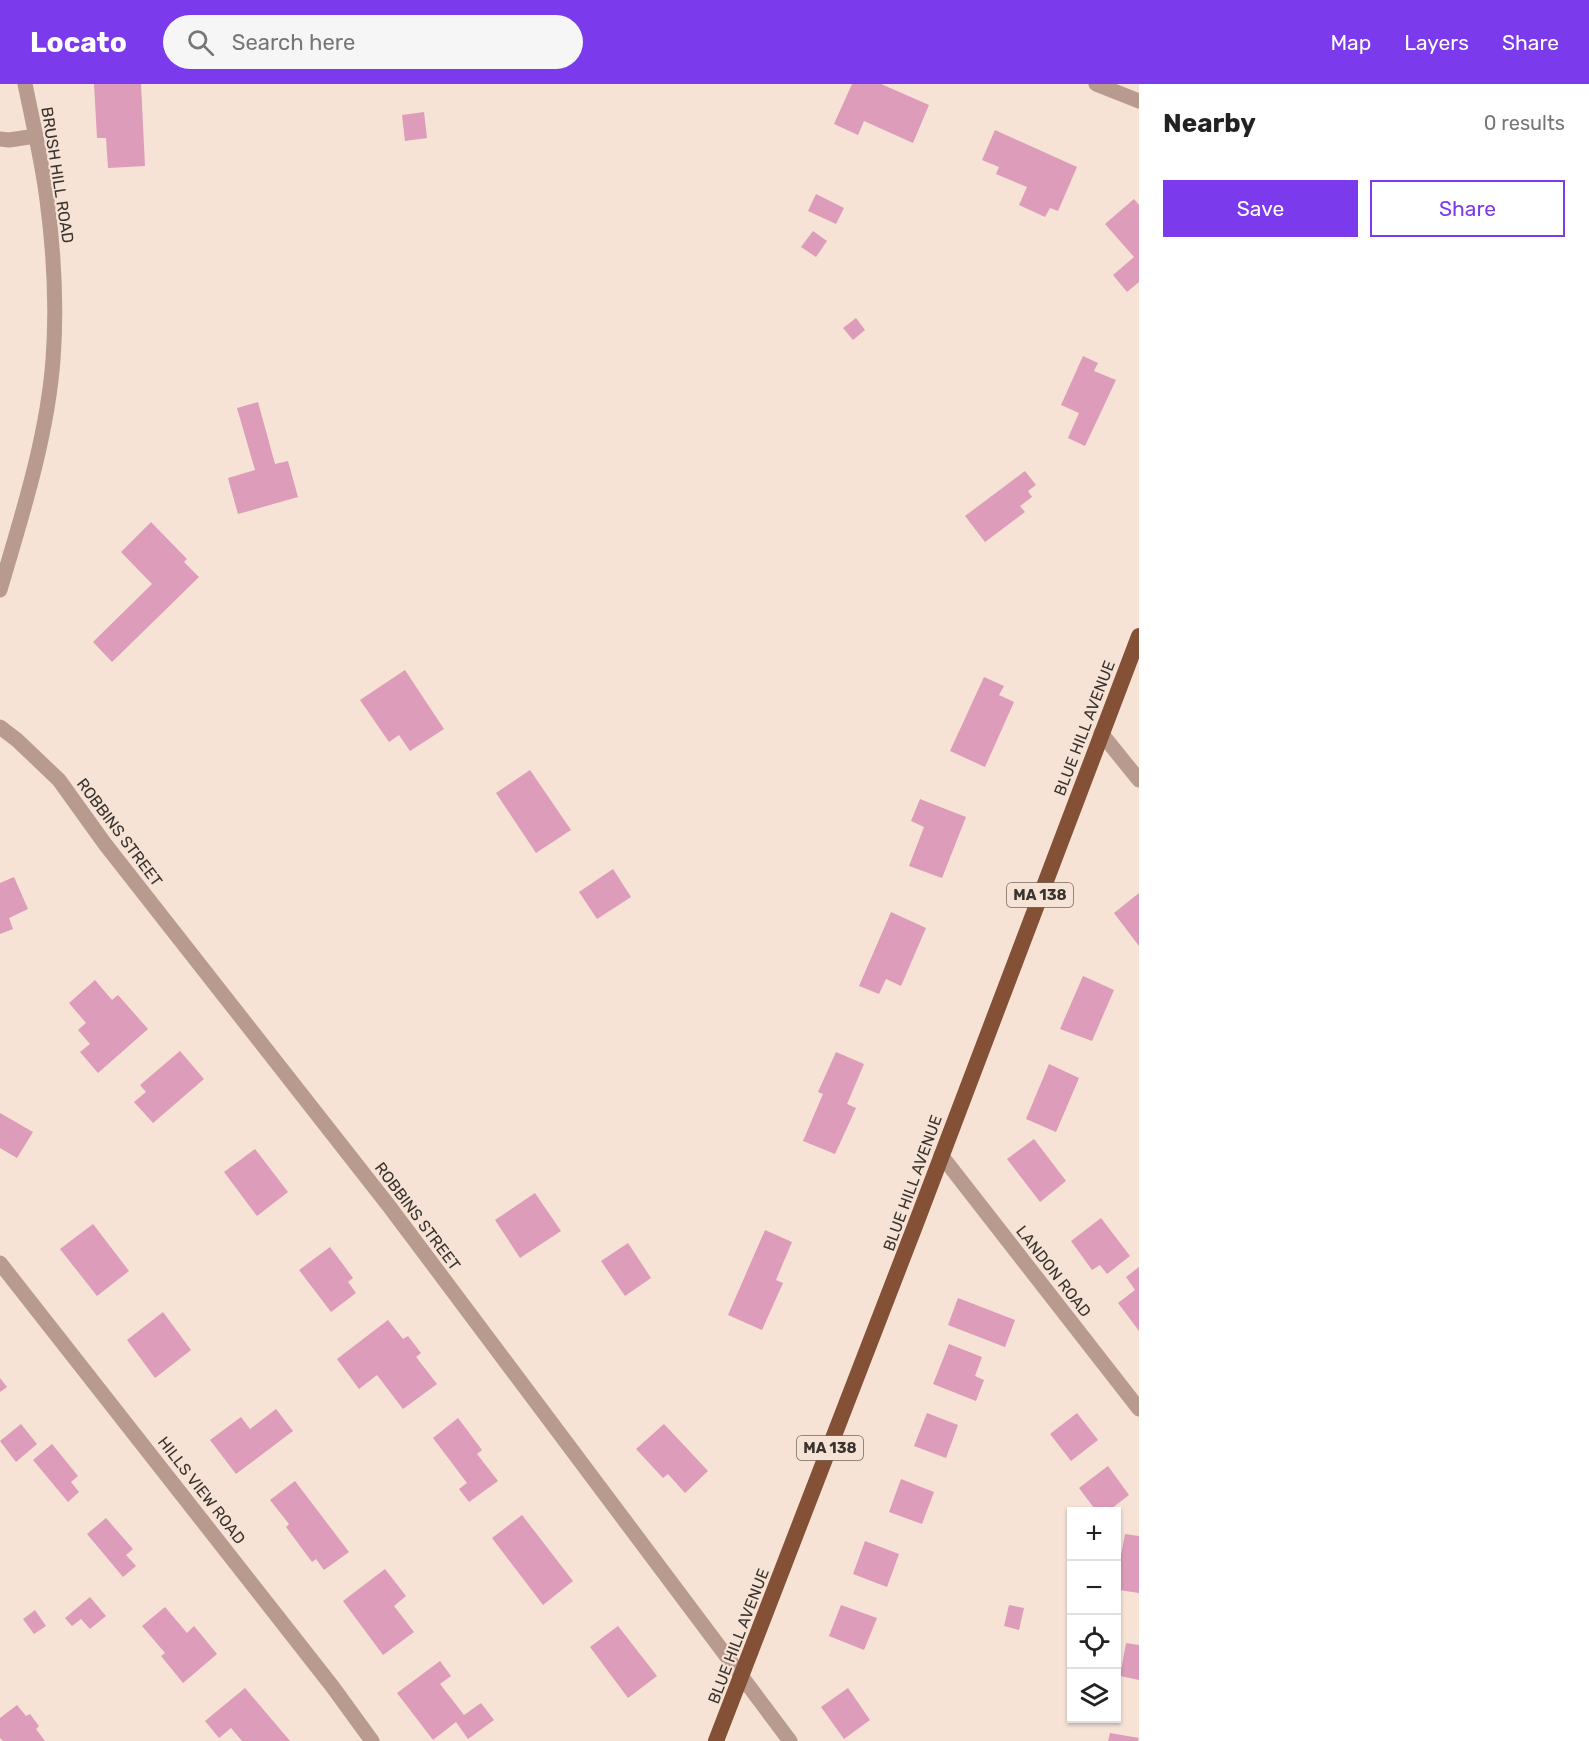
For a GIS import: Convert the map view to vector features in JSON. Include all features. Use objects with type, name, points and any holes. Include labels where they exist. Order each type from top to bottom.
[{"type":"highway","name":"BLUE HILL AVENUE","points":[[716,1741],[1139,636]]},
{"type":"street","name":"BRUSH HILL ROAD","points":[[0,590],[24,506],[39,442],[53,361],[54,302],[47,199],[25,84]]},
{"type":"street","points":[[1096,84],[1139,101]]},
{"type":"street","points":[[0,139],[36,136]]},
{"type":"street","name":"ROBBINS STREET","points":[[0,727],[59,780],[105,844],[388,1206],[790,1741]]},
{"type":"street","points":[[1101,733],[1139,780]]},
{"type":"street","name":"LANDON ROAD","points":[[941,1155],[1139,1409]]},
{"type":"street","name":"HILLS VIEW ROAD","points":[[0,1263],[325,1677],[372,1741]]},
{"type":"building","points":[[94,84],[141,84],[145,166],[108,168],[106,138],[97,138]]},
{"type":"building","points":[[852,84],[881,84],[929,105],[913,143],[864,121],[858,135],[834,124]]},
{"type":"building","points":[[424,112],[427,138],[405,141],[402,115]]},
{"type":"building","points":[[995,130],[1077,167],[1058,211],[1050,208],[1045,217],[1019,205],[1027,187],[996,174],[999,167],[982,160]]},
{"type":"building","points":[[816,194],[844,208],[836,224],[808,211]]},
{"type":"building","points":[[1134,199],[1139,205],[1139,282],[1127,292],[1113,275],[1134,257],[1105,224]]},
{"type":"building","points":[[813,231],[827,241],[816,257],[801,247]]},
{"type":"building","points":[[856,318],[865,330],[853,340],[843,328]]},
{"type":"building","points":[[1083,356],[1098,363],[1094,371],[1116,380],[1085,446],[1068,438],[1079,413],[1061,405]]},
{"type":"building","points":[[258,402],[275,464],[288,461],[298,497],[238,514],[228,478],[255,470],[237,408]]},
{"type":"building","points":[[1025,471],[1036,485],[1028,491],[1032,497],[1020,506],[1025,512],[985,542],[965,516]]},
{"type":"building","points":[[151,522],[187,559],[184,562],[199,577],[112,662],[93,642],[152,584],[121,552]]},
{"type":"building","points":[[405,670],[444,729],[410,751],[399,735],[389,742],[360,700]]},
{"type":"building","points":[[984,677],[1004,686],[999,695],[1014,702],[985,767],[950,751]]},
{"type":"building","points":[[530,770],[571,830],[536,853],[496,793]]},
{"type":"building","points":[[920,799],[966,817],[942,878],[909,866],[924,827],[911,821]]},
{"type":"building","points":[[613,869],[631,897],[597,919],[579,892]]},
{"type":"building","points":[[14,877],[28,909],[9,918],[13,929],[0,934],[0,883]]},
{"type":"building","points":[[1139,893],[1139,946],[1114,913]]},
{"type":"building","points":[[891,912],[926,928],[901,986],[886,979],[879,994],[859,986]]},
{"type":"building","points":[[1083,976],[1114,990],[1092,1041],[1060,1029]]},
{"type":"building","points":[[95,980],[112,1000],[118,995],[148,1029],[98,1073],[80,1052],[90,1044],[78,1030],[86,1023],[69,1003]]},
{"type":"building","points":[[180,1051],[204,1079],[153,1123],[134,1102],[146,1092],[140,1085]]},
{"type":"building","points":[[836,1052],[864,1064],[847,1104],[856,1108],[835,1154],[803,1141],[823,1094],[818,1092]]},
{"type":"building","points":[[1049,1064],[1079,1078],[1056,1132],[1026,1119]]},
{"type":"building","points":[[0,1113],[33,1132],[17,1158],[0,1148]]},
{"type":"building","points":[[1034,1139],[1066,1181],[1040,1202],[1007,1159]]},
{"type":"building","points":[[255,1149],[288,1192],[257,1216],[224,1172]]},
{"type":"building","points":[[535,1193],[561,1231],[520,1258],[495,1220]]},
{"type":"building","points":[[1101,1218],[1130,1256],[1107,1274],[1100,1265],[1092,1270],[1071,1241]]},
{"type":"building","points":[[93,1224],[129,1271],[97,1296],[60,1249]]},
{"type":"building","points":[[765,1230],[792,1242],[776,1280],[783,1283],[762,1330],[728,1315]]},
{"type":"building","points":[[628,1243],[651,1278],[625,1296],[601,1261]]},
{"type":"building","points":[[330,1247],[353,1278],[348,1282],[356,1293],[331,1312],[299,1270]]},
{"type":"building","points":[[1139,1267],[1139,1331],[1118,1303],[1135,1290],[1126,1277]]},
{"type":"building","points":[[958,1298],[1015,1320],[1005,1347],[948,1325]]},
{"type":"building","points":[[163,1312],[191,1350],[155,1378],[127,1340]]},
{"type":"building","points":[[388,1320],[403,1339],[408,1336],[421,1353],[416,1357],[437,1384],[403,1409],[377,1375],[359,1389],[337,1359]]},
{"type":"building","points":[[949,1344],[982,1357],[975,1376],[984,1380],[976,1401],[933,1384]]},
{"type":"building","points":[[0,1378],[7,1387],[0,1392]]},
{"type":"building","points":[[276,1409],[293,1431],[236,1474],[210,1440],[241,1417],[250,1429]]},
{"type":"building","points":[[927,1413],[958,1425],[946,1458],[914,1446]]},
{"type":"building","points":[[1077,1413],[1098,1440],[1071,1461],[1050,1434]]},
{"type":"building","points":[[458,1418],[482,1450],[477,1454],[498,1481],[469,1502],[459,1489],[467,1483],[433,1438]]},
{"type":"building","points":[[21,1424],[37,1444],[16,1462],[0,1441]]},
{"type":"building","points":[[664,1424],[708,1471],[685,1493],[668,1474],[663,1478],[636,1449]]},
{"type":"building","points":[[52,1444],[78,1476],[71,1482],[79,1492],[68,1502],[33,1460]]},
{"type":"building","points":[[1108,1466],[1129,1495],[1113,1507],[1093,1507],[1079,1488]]},
{"type":"building","points":[[901,1479],[934,1492],[922,1524],[889,1512]]},
{"type":"building","points":[[295,1481],[349,1552],[324,1570],[316,1559],[312,1562],[286,1527],[289,1524],[270,1500]]},
{"type":"building","points":[[522,1515],[573,1581],[543,1605],[492,1538]]},
{"type":"building","points":[[106,1518],[133,1549],[126,1555],[136,1566],[123,1577],[87,1534]]},
{"type":"building","points":[[1125,1534],[1139,1536],[1139,1593],[1121,1590],[1121,1555]]},
{"type":"building","points":[[865,1541],[899,1554],[887,1587],[853,1574]]},
{"type":"building","points":[[385,1569],[406,1596],[394,1606],[414,1632],[383,1655],[343,1601]]},
{"type":"building","points":[[90,1597],[106,1616],[90,1629],[81,1619],[72,1626],[65,1618]]},
{"type":"building","points":[[841,1605],[877,1618],[864,1650],[829,1636]]},
{"type":"building","points":[[1009,1605],[1024,1608],[1019,1630],[1004,1626]]},
{"type":"building","points":[[165,1607],[187,1633],[194,1626],[217,1654],[183,1683],[161,1656],[165,1653],[142,1626]]},
{"type":"building","points":[[35,1610],[46,1626],[34,1634],[23,1619]]},
{"type":"building","points":[[618,1626],[657,1676],[628,1698],[590,1647]]},
{"type":"building","points":[[1126,1643],[1139,1645],[1139,1680],[1121,1676]]},
{"type":"building","points":[[440,1661],[451,1676],[440,1684],[464,1715],[481,1703],[494,1720],[468,1739],[456,1722],[433,1740],[397,1693]]},
{"type":"building","points":[[245,1688],[290,1741],[242,1741],[231,1728],[219,1738],[205,1721]]},
{"type":"building","points":[[848,1688],[870,1720],[844,1739],[821,1707]]},
{"type":"building","points":[[17,1705],[26,1716],[30,1714],[39,1726],[36,1729],[45,1741],[3,1741],[0,1738],[0,1718]]},
{"type":"building","points":[[1110,1733],[1139,1738],[1138,1741],[1108,1741]]}]
